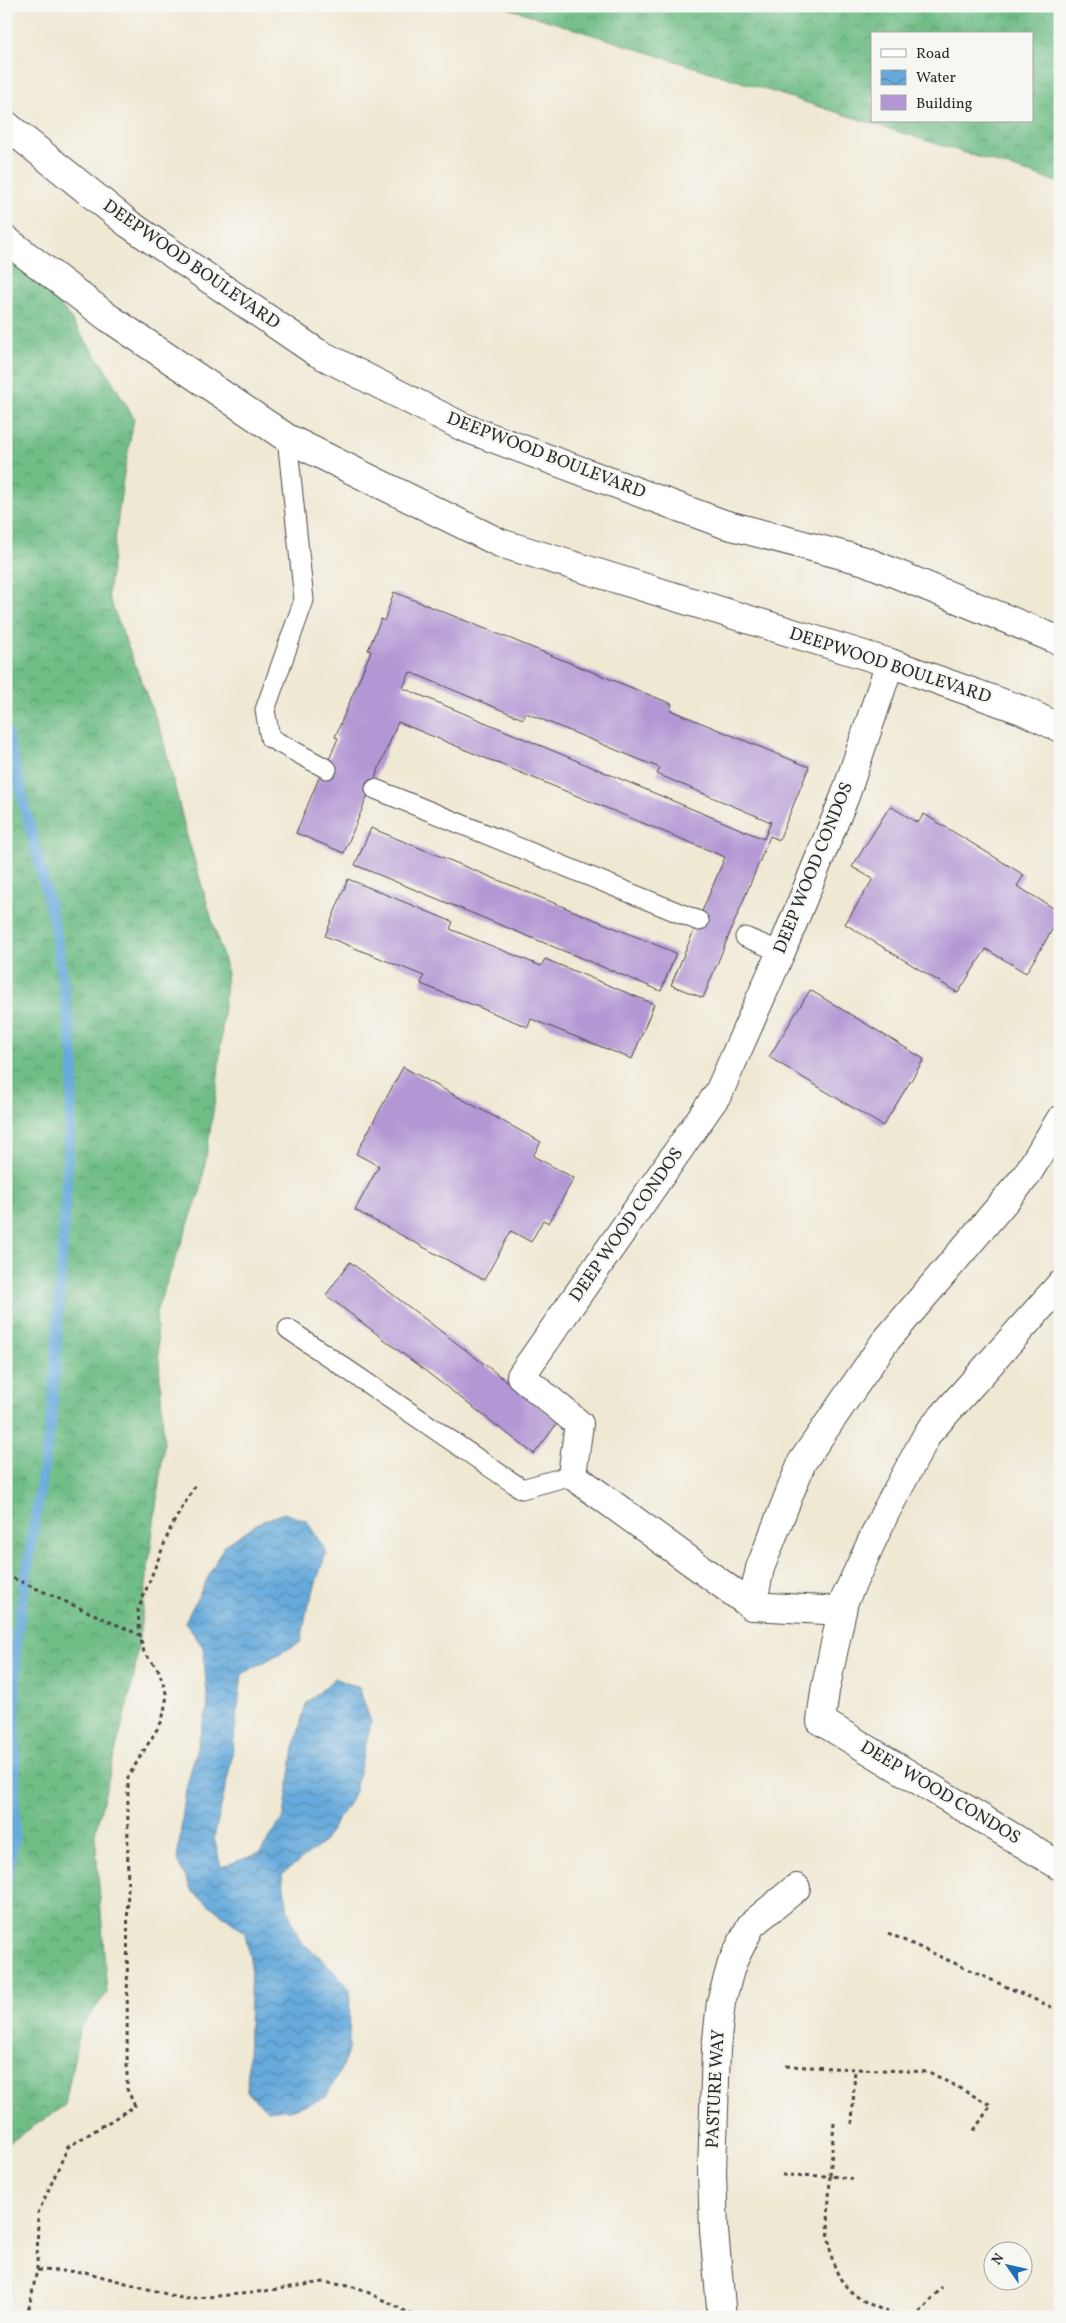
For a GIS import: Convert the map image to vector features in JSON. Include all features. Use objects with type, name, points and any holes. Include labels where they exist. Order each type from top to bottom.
[{"type":"street","name":"DEEPWOOD BOULEVARD","points":[[6,125],[130,224],[316,352],[463,427],[724,524],[865,562],[1060,641]]},
{"type":"street","name":"DEEPWOOD BOULEVARD","points":[[6,240],[109,318],[287,438],[500,543],[890,663],[1022,710],[1060,728]]},
{"type":"street","name":"DEEP WOOD CONDOS","points":[[572,1475],[578,1424],[521,1376],[719,1092],[781,952],[845,796],[890,663]]},
{"type":"street","points":[[752,1606],[760,1568],[802,1462],[884,1343],[1026,1176],[1060,1120]]},
{"type":"street","points":[[572,1475],[752,1606],[842,1612],[844,1601],[885,1513],[928,1433],[1058,1291]]},
{"type":"street","name":"DEEP WOOD CONDOS","points":[[842,1612],[825,1691],[821,1721],[1060,1866]]},
{"type":"street","name":"PASTURE WAY","points":[[722,2317],[712,2172],[716,2049],[721,2002],[732,1963],[751,1925],[796,1888]]},
{"type":"lane","points":[[287,438],[304,600],[265,710],[270,738],[327,768]]},
{"type":"lane","points":[[375,788],[699,921]]},
{"type":"lane","points":[[745,937],[781,952]]},
{"type":"lane","points":[[288,1328],[522,1489],[572,1475]]},
{"type":"path","points":[[27,2317],[37,2270],[38,2213],[68,2146],[135,2106],[127,2089],[128,1777],[162,1721],[167,1696],[159,1671],[144,1652],[140,1636],[138,1610],[171,1527],[196,1484]]},
{"type":"path","points":[[6,1575],[140,1636]]},
{"type":"path","points":[[888,1933],[1060,2011]]},
{"type":"path","points":[[786,2066],[929,2072],[991,2105],[973,2132]]},
{"type":"path","points":[[852,2124],[855,2069]]},
{"type":"path","points":[[834,2123],[828,2240],[836,2272],[855,2295],[900,2317]]},
{"type":"path","points":[[782,2175],[855,2178]]},
{"type":"path","points":[[37,2270],[85,2272],[186,2299],[250,2293],[324,2282],[359,2288],[417,2317]]},
{"type":"path","points":[[912,2317],[926,2306],[942,2287]]},
{"type":"green space","points":[[502,6],[1060,6],[1060,183]]},
{"type":"green space","points":[[6,257],[52,292],[103,366],[134,418],[123,479],[108,595],[162,735],[186,832],[227,971],[217,1087],[201,1189],[156,1312],[164,1445],[134,1677],[95,1833],[107,1993],[80,2028],[65,2105],[6,2145]]},
{"type":"water","points":[[284,1513],[307,1521],[326,1552],[306,1614],[301,1642],[242,1674],[231,1762],[214,1838],[221,1867],[260,1853],[284,1816],[294,1748],[306,1704],[335,1678],[359,1688],[371,1722],[354,1794],[322,1844],[282,1874],[288,1911],[300,1941],[322,1959],[350,1989],[349,2047],[341,2069],[326,2097],[290,2110],[268,2110],[247,2092],[251,1965],[245,1933],[192,1891],[177,1860],[186,1789],[208,1706],[203,1647],[185,1622],[224,1546],[258,1523]]},
{"type":"building","points":[[394,592],[672,704],[670,710],[809,767],[779,840],[770,836],[703,998],[671,985],[725,857],[398,722],[344,853],[296,833],[326,761],[328,762],[338,738],[335,737],[371,651],[368,650],[381,619],[384,621]],"holes":[[[410,672],[523,719],[526,713],[660,768],[657,774],[771,822],[764,839],[403,688]]]},
{"type":"building","points":[[890,806],[918,823],[924,814],[1024,875],[1017,886],[1060,912],[1060,917],[1026,973],[986,949],[958,993],[845,924],[873,879],[852,867]]},
{"type":"building","points":[[371,828],[676,953],[661,991],[355,865]]},
{"type":"building","points":[[348,879],[453,922],[450,929],[541,966],[545,959],[654,1004],[632,1059],[531,1019],[528,1027],[421,984],[424,976],[325,936]]},
{"type":"building","points":[[810,990],[924,1059],[883,1126],[769,1057]]},
{"type":"building","points":[[403,1067],[541,1142],[533,1156],[574,1178],[549,1223],[543,1220],[531,1242],[511,1231],[484,1280],[355,1210],[379,1166],[356,1154]]},
{"type":"building","points":[[350,1262],[559,1421],[534,1454],[326,1295]]},
{"type":"waterway","points":[[6,730],[55,928],[74,1060],[52,1414],[16,1639],[14,1834],[6,1888]]}]
